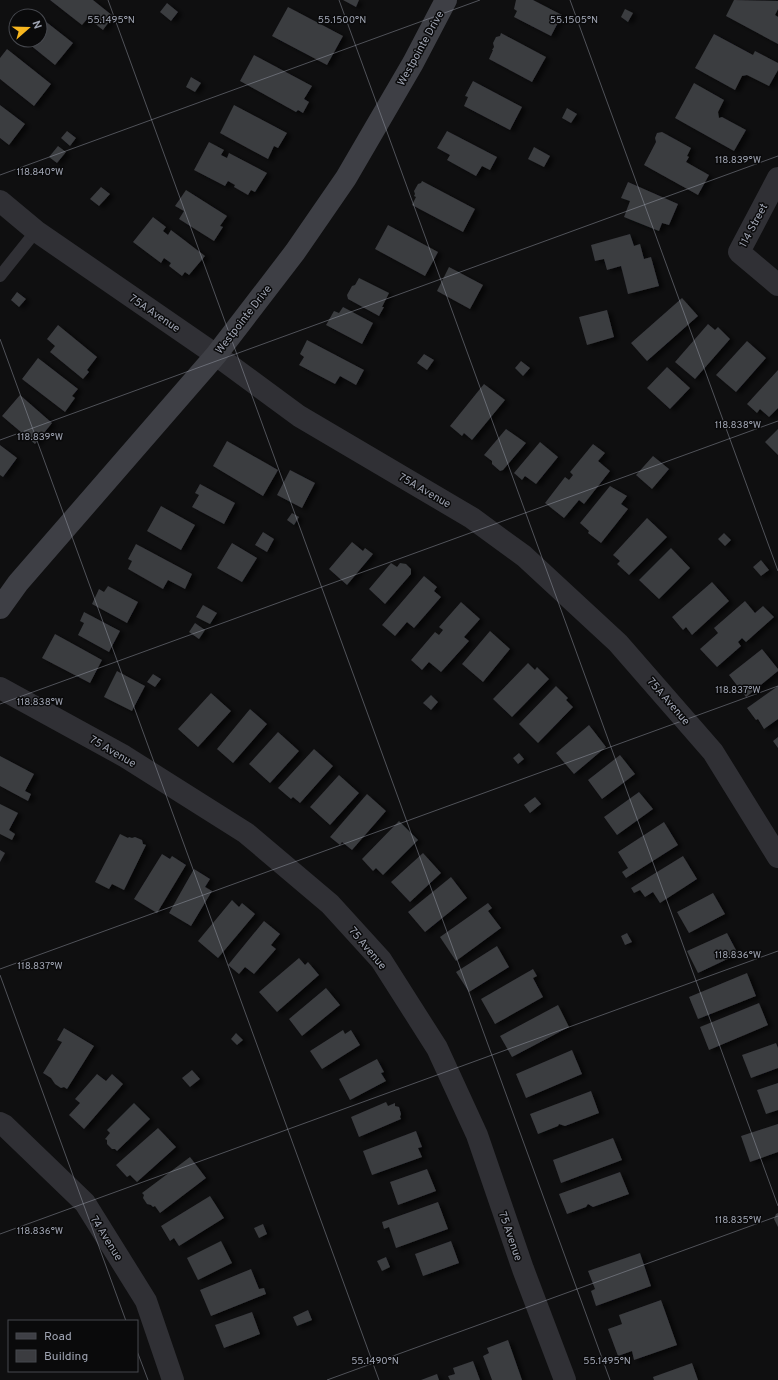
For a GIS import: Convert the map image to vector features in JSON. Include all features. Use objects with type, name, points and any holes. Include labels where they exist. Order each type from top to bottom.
[{"type":"street","name":"Westpointe Drive","points":[[0,608],[18,583],[216,355],[295,252],[346,178],[413,63],[446,0]]},
{"type":"street","name":"114 Street","points":[[778,178],[739,252],[778,285]]},
{"type":"street","name":"75A Avenue","points":[[0,201],[36,231],[216,355],[299,416],[472,518],[524,556],[618,643],[713,752],[778,857]]},
{"type":"street","name":"75 Avenue","points":[[0,688],[124,756],[246,833],[330,904],[381,960],[437,1048],[477,1135],[523,1269],[565,1380]]},
{"type":"street","name":"74 Avenue","points":[[0,1123],[4,1125],[86,1203],[146,1301],[173,1380]]},
{"type":"lane","points":[[0,276],[36,231]]},
{"type":"building","points":[[50,0],[93,0],[113,16],[103,30],[88,18],[82,25]]},
{"type":"building","points":[[343,0],[359,0],[356,7]]},
{"type":"building","points":[[516,0],[533,0],[562,15],[551,36],[514,17],[517,11],[514,9]]},
{"type":"building","points":[[734,0],[778,1],[778,9],[775,15],[778,17],[778,44],[726,16]]},
{"type":"building","points":[[167,3],[178,12],[171,21],[160,12]]},
{"type":"building","points":[[288,7],[343,36],[327,65],[272,36]]},
{"type":"building","points":[[625,9],[633,13],[628,22],[621,17]]},
{"type":"building","points":[[48,23],[73,43],[55,65],[34,48],[48,48]]},
{"type":"building","points":[[501,33],[546,57],[532,82],[489,59],[494,47],[493,43],[496,37],[500,36]]},
{"type":"building","points":[[714,34],[753,55],[755,51],[778,63],[778,70],[769,86],[747,75],[742,76],[735,90],[695,68]]},
{"type":"building","points":[[7,49],[51,84],[34,106],[0,79],[0,58]]},
{"type":"building","points":[[254,55],[312,86],[304,99],[309,102],[303,113],[298,110],[296,112],[240,81]]},
{"type":"building","points":[[191,77],[201,83],[195,92],[186,87]]},
{"type":"building","points":[[473,81],[522,107],[510,130],[464,106],[468,97],[465,96]]},
{"type":"building","points":[[694,83],[724,100],[718,112],[719,118],[722,117],[746,130],[734,151],[675,118]]},
{"type":"building","points":[[0,105],[25,124],[9,145],[0,138]]},
{"type":"building","points":[[234,105],[287,133],[278,148],[274,146],[268,159],[220,133]]},
{"type":"building","points":[[567,108],[577,114],[571,123],[562,118]]},
{"type":"building","points":[[67,131],[76,138],[70,146],[61,138]]},
{"type":"building","points":[[447,131],[497,157],[490,170],[482,166],[476,176],[447,160],[450,155],[437,148]]},
{"type":"building","points":[[662,132],[691,148],[686,162],[709,175],[698,195],[644,165],[656,142],[655,138],[657,133]]},
{"type":"building","points":[[209,142],[224,150],[221,155],[227,158],[229,153],[267,173],[255,192],[251,190],[248,195],[234,187],[235,185],[228,181],[225,186],[194,170]]},
{"type":"building","points":[[58,146],[66,152],[57,163],[49,157]]},
{"type":"building","points":[[534,147],[550,156],[544,167],[528,159]]},
{"type":"building","points":[[422,181],[475,209],[463,232],[412,205],[416,197],[414,196],[414,191],[418,184]]},
{"type":"building","points":[[628,182],[678,204],[669,225],[662,223],[659,231],[624,217],[630,201],[621,198]]},
{"type":"building","points":[[101,187],[110,194],[99,206],[90,199]]},
{"type":"building","points":[[186,190],[227,216],[220,226],[223,227],[214,241],[179,219],[184,211],[175,206]]},
{"type":"building","points":[[153,217],[166,227],[163,231],[168,235],[171,230],[205,256],[189,275],[185,272],[182,276],[169,266],[171,263],[164,258],[161,263],[133,242]]},
{"type":"building","points":[[388,225],[438,252],[425,276],[375,249]]},
{"type":"building","points":[[630,234],[634,246],[640,244],[644,259],[651,257],[659,286],[628,294],[621,266],[607,270],[604,259],[595,261],[591,245]]},
{"type":"building","points":[[449,267],[483,285],[470,309],[437,291]]},
{"type":"building","points":[[359,278],[389,293],[379,316],[348,299],[347,295]]},
{"type":"building","points":[[17,292],[26,299],[19,307],[11,300]]},
{"type":"building","points":[[682,298],[698,316],[647,361],[631,343]]},
{"type":"building","points":[[343,307],[373,323],[362,344],[326,325],[334,311],[339,313]]},
{"type":"building","points":[[607,310],[614,337],[587,345],[579,317]]},
{"type":"building","points":[[708,324],[715,330],[718,327],[730,339],[695,379],[675,362]]},
{"type":"building","points":[[58,325],[97,357],[87,370],[89,372],[83,379],[50,352],[55,346],[47,339]]},
{"type":"building","points":[[307,340],[364,370],[356,385],[340,376],[335,384],[299,365],[304,357],[300,354]]},
{"type":"building","points":[[747,341],[766,358],[736,392],[716,375]]},
{"type":"building","points":[[424,354],[434,360],[427,370],[417,363]]},
{"type":"building","points":[[38,358],[78,389],[72,396],[75,398],[65,412],[22,379]]},
{"type":"building","points":[[521,361],[530,368],[523,376],[515,368]]},
{"type":"building","points":[[667,367],[690,388],[670,409],[647,388]]},
{"type":"building","points":[[778,370],[778,408],[769,417],[760,409],[757,413],[747,404]]},
{"type":"building","points":[[484,384],[505,400],[472,440],[464,433],[462,436],[450,426]]},
{"type":"building","points":[[20,395],[52,423],[35,444],[2,416]]},
{"type":"building","points":[[506,429],[526,443],[503,470],[500,471],[492,464],[492,461],[484,455]]},
{"type":"building","points":[[778,429],[778,455],[765,442]]},
{"type":"building","points":[[227,441],[278,470],[263,496],[213,466]]},
{"type":"building","points":[[540,442],[558,457],[536,484],[525,476],[522,480],[514,473]]},
{"type":"building","points":[[593,444],[605,453],[598,461],[610,471],[584,504],[579,500],[564,518],[545,503],[565,477],[569,480],[573,475],[570,472]]},
{"type":"building","points":[[0,445],[17,458],[3,477],[0,475]]},
{"type":"building","points":[[653,456],[669,469],[652,489],[636,475]]},
{"type":"building","points":[[290,470],[315,483],[302,508],[277,495]]},
{"type":"building","points":[[200,484],[235,503],[224,524],[192,507],[199,495],[195,493]]},
{"type":"building","points":[[610,486],[627,496],[621,504],[628,509],[601,543],[588,533],[589,531],[580,523]]},
{"type":"building","points":[[161,506],[195,525],[181,550],[147,531]]},
{"type":"building","points":[[292,513],[299,517],[294,525],[287,520]]},
{"type":"building","points":[[647,518],[667,537],[629,575],[617,564],[620,561],[613,555]]},
{"type":"building","points":[[263,532],[274,539],[267,552],[255,545]]},
{"type":"building","points":[[724,533],[731,540],[725,546],[718,539]]},
{"type":"building","points":[[352,542],[363,551],[365,548],[373,554],[347,585],[329,569]]},
{"type":"building","points":[[232,543],[257,558],[242,582],[217,568]]},
{"type":"building","points":[[136,544],[192,574],[185,589],[168,580],[163,589],[128,569],[132,561],[128,559]]},
{"type":"building","points":[[671,548],[690,568],[659,599],[639,580]]},
{"type":"building","points":[[761,560],[769,570],[761,576],[753,567]]},
{"type":"building","points":[[391,563],[397,567],[400,563],[406,564],[411,569],[411,574],[385,604],[369,589]]},
{"type":"building","points":[[424,576],[437,587],[434,591],[441,597],[414,628],[407,622],[395,636],[382,625]]},
{"type":"building","points":[[712,582],[729,601],[692,635],[686,627],[683,630],[672,617]]},
{"type":"building","points":[[108,586],[138,602],[127,623],[92,604],[99,589],[104,592]]},
{"type":"building","points":[[745,601],[755,613],[763,606],[774,617],[746,642],[742,638],[738,642],[741,646],[717,667],[700,649],[718,633],[714,628]]},
{"type":"building","points":[[461,602],[480,619],[464,637],[469,641],[441,672],[429,662],[422,670],[411,660],[435,632],[439,635],[443,630],[439,627]]},
{"type":"building","points":[[203,605],[217,613],[210,624],[196,617]]},
{"type":"building","points":[[84,612],[120,631],[109,652],[78,635],[84,623],[80,621]]},
{"type":"building","points":[[195,623],[205,630],[199,639],[189,632]]},
{"type":"building","points":[[490,631],[510,649],[483,682],[462,664]]},
{"type":"building","points":[[55,634],[102,660],[90,683],[42,658]]},
{"type":"building","points":[[762,649],[778,671],[746,697],[729,675]]},
{"type":"building","points":[[528,663],[535,670],[537,667],[549,679],[512,717],[493,699]]},
{"type":"building","points":[[117,671],[145,686],[132,711],[104,697]]},
{"type":"building","points":[[153,674],[161,679],[155,687],[147,682]]},
{"type":"building","points":[[556,686],[568,698],[566,700],[573,707],[538,743],[519,724]]},
{"type":"building","points":[[778,686],[778,719],[764,729],[758,719],[756,720],[747,708]]},
{"type":"building","points":[[211,693],[231,711],[198,747],[178,729]]},
{"type":"building","points":[[431,695],[438,702],[431,710],[423,703]]},
{"type":"building","points":[[250,709],[267,724],[233,763],[217,749]]},
{"type":"building","points":[[589,725],[606,747],[574,774],[556,753]]},
{"type":"building","points":[[278,732],[299,751],[270,783],[249,764]]},
{"type":"building","points":[[778,737],[778,748],[773,741]]},
{"type":"building","points":[[314,749],[333,766],[300,803],[293,797],[291,799],[278,788]]},
{"type":"building","points":[[519,753],[524,759],[518,764],[513,758]]},
{"type":"building","points":[[620,755],[635,774],[602,799],[588,780]]},
{"type":"building","points":[[0,756],[34,774],[25,791],[31,794],[28,801],[0,786]]},
{"type":"building","points":[[339,775],[359,793],[330,825],[310,807]]},
{"type":"building","points":[[639,792],[653,809],[617,835],[604,817]]},
{"type":"building","points":[[367,794],[386,811],[352,850],[342,842],[340,845],[330,837]]},
{"type":"building","points":[[535,797],[541,804],[530,813],[524,805]]},
{"type":"building","points":[[0,804],[18,813],[9,830],[15,834],[12,840],[0,834]]},
{"type":"building","points":[[399,821],[418,840],[383,875],[376,868],[373,871],[362,859]]},
{"type":"building","points":[[664,822],[678,845],[626,878],[622,872],[628,868],[618,852]]},
{"type":"building","points":[[120,834],[128,838],[135,837],[142,840],[143,844],[146,845],[124,890],[112,884],[109,889],[95,882]]},
{"type":"building","points":[[0,850],[5,853],[0,862]]},
{"type":"building","points":[[423,853],[441,873],[410,902],[391,882]]},
{"type":"building","points":[[162,854],[170,859],[172,856],[186,865],[157,913],[134,899]]},
{"type":"building","points":[[683,856],[697,879],[660,903],[653,892],[645,897],[640,890],[634,893],[631,888]]},
{"type":"building","points":[[194,869],[210,879],[205,887],[212,891],[191,926],[169,913]]},
{"type":"building","points":[[451,877],[467,898],[425,932],[408,912]]},
{"type":"building","points":[[713,893],[725,914],[689,933],[677,912]]},
{"type":"building","points":[[232,900],[239,907],[242,903],[255,914],[218,958],[198,941]]},
{"type":"building","points":[[488,903],[492,908],[488,911],[501,928],[456,961],[440,937]]},
{"type":"building","points":[[264,921],[280,934],[271,945],[276,949],[254,974],[245,967],[239,974],[228,965]]},
{"type":"building","points":[[627,933],[632,942],[625,945],[621,936]]},
{"type":"building","points":[[727,933],[738,954],[698,973],[687,951]]},
{"type":"building","points":[[497,946],[509,967],[469,992],[456,972]]},
{"type":"building","points":[[299,958],[305,965],[308,962],[319,975],[277,1012],[259,992]]},
{"type":"building","points":[[533,969],[537,976],[533,978],[543,997],[495,1024],[481,999]]},
{"type":"building","points":[[747,973],[756,996],[698,1019],[689,997]]},
{"type":"building","points":[[326,988],[340,1005],[302,1036],[289,1019]]},
{"type":"building","points":[[759,1003],[768,1025],[709,1050],[700,1027]]},
{"type":"building","points":[[558,1005],[569,1027],[512,1057],[500,1036]]},
{"type":"building","points":[[64,1028],[94,1046],[67,1089],[64,1087],[61,1088],[55,1084],[51,1078],[43,1073],[62,1042],[57,1040]]},
{"type":"building","points":[[343,1030],[345,1034],[351,1030],[360,1045],[322,1069],[310,1051]]},
{"type":"building","points":[[236,1033],[243,1040],[237,1045],[231,1039]]},
{"type":"building","points":[[776,1043],[778,1048],[778,1068],[751,1078],[742,1055]]},
{"type":"building","points":[[572,1050],[582,1074],[526,1098],[516,1074]]},
{"type":"building","points":[[377,1059],[384,1072],[381,1073],[386,1081],[350,1100],[339,1079]]},
{"type":"building","points":[[192,1070],[200,1079],[190,1087],[182,1078]]},
{"type":"building","points":[[97,1074],[106,1081],[112,1074],[123,1084],[84,1129],[69,1115],[80,1103],[75,1099]]},
{"type":"building","points":[[778,1083],[778,1110],[766,1114],[757,1090]]},
{"type":"building","points":[[591,1091],[599,1113],[565,1126],[559,1124],[558,1126],[538,1134],[530,1114]]},
{"type":"building","points":[[386,1102],[388,1106],[395,1103],[395,1106],[399,1107],[401,1119],[359,1137],[351,1117]]},
{"type":"building","points":[[134,1103],[150,1119],[117,1151],[112,1149],[107,1144],[107,1140],[105,1139],[110,1133],[107,1130]]},
{"type":"building","points":[[778,1124],[778,1152],[750,1162],[741,1136]]},
{"type":"building","points":[[158,1128],[176,1147],[137,1182],[130,1175],[127,1177],[116,1165]]},
{"type":"building","points":[[416,1131],[422,1147],[418,1148],[422,1157],[372,1175],[363,1151]]},
{"type":"building","points":[[613,1138],[622,1160],[561,1183],[553,1160]]},
{"type":"building","points":[[190,1157],[206,1178],[160,1213],[155,1206],[153,1207],[147,1204],[142,1193]]},
{"type":"building","points":[[427,1169],[436,1191],[398,1205],[390,1182]]},
{"type":"building","points":[[620,1172],[629,1194],[593,1207],[588,1204],[586,1207],[567,1214],[559,1194]]},
{"type":"building","points":[[210,1196],[224,1218],[179,1246],[174,1238],[170,1241],[161,1226]]},
{"type":"building","points":[[438,1202],[448,1229],[396,1248],[389,1227],[384,1229],[382,1222]]},
{"type":"building","points":[[778,1213],[778,1227],[774,1219]]},
{"type":"building","points":[[263,1224],[267,1234],[259,1238],[254,1228]]},
{"type":"building","points":[[221,1241],[232,1263],[198,1280],[187,1258]]},
{"type":"building","points":[[451,1241],[459,1263],[423,1276],[415,1254]]},
{"type":"building","points":[[640,1253],[651,1286],[596,1306],[591,1291],[595,1289],[588,1271]]},
{"type":"building","points":[[386,1257],[390,1267],[382,1271],[377,1261]]},
{"type":"building","points":[[251,1269],[259,1289],[264,1288],[266,1294],[211,1316],[200,1290]]},
{"type":"building","points":[[661,1300],[677,1345],[634,1360],[632,1351],[618,1356],[608,1329],[622,1324],[619,1315]]},
{"type":"building","points":[[308,1310],[312,1320],[297,1326],[293,1317]]},
{"type":"building","points":[[252,1312],[260,1334],[224,1348],[215,1325]]},
{"type":"building","points":[[508,1340],[522,1380],[492,1380],[483,1356],[489,1353],[487,1348]]},
{"type":"building","points":[[473,1361],[480,1380],[450,1380],[448,1376],[455,1374],[453,1368]]},
{"type":"building","points":[[692,1363],[698,1380],[654,1380],[653,1377]]},
{"type":"building","points":[[437,1374],[439,1380],[421,1380]]}]
